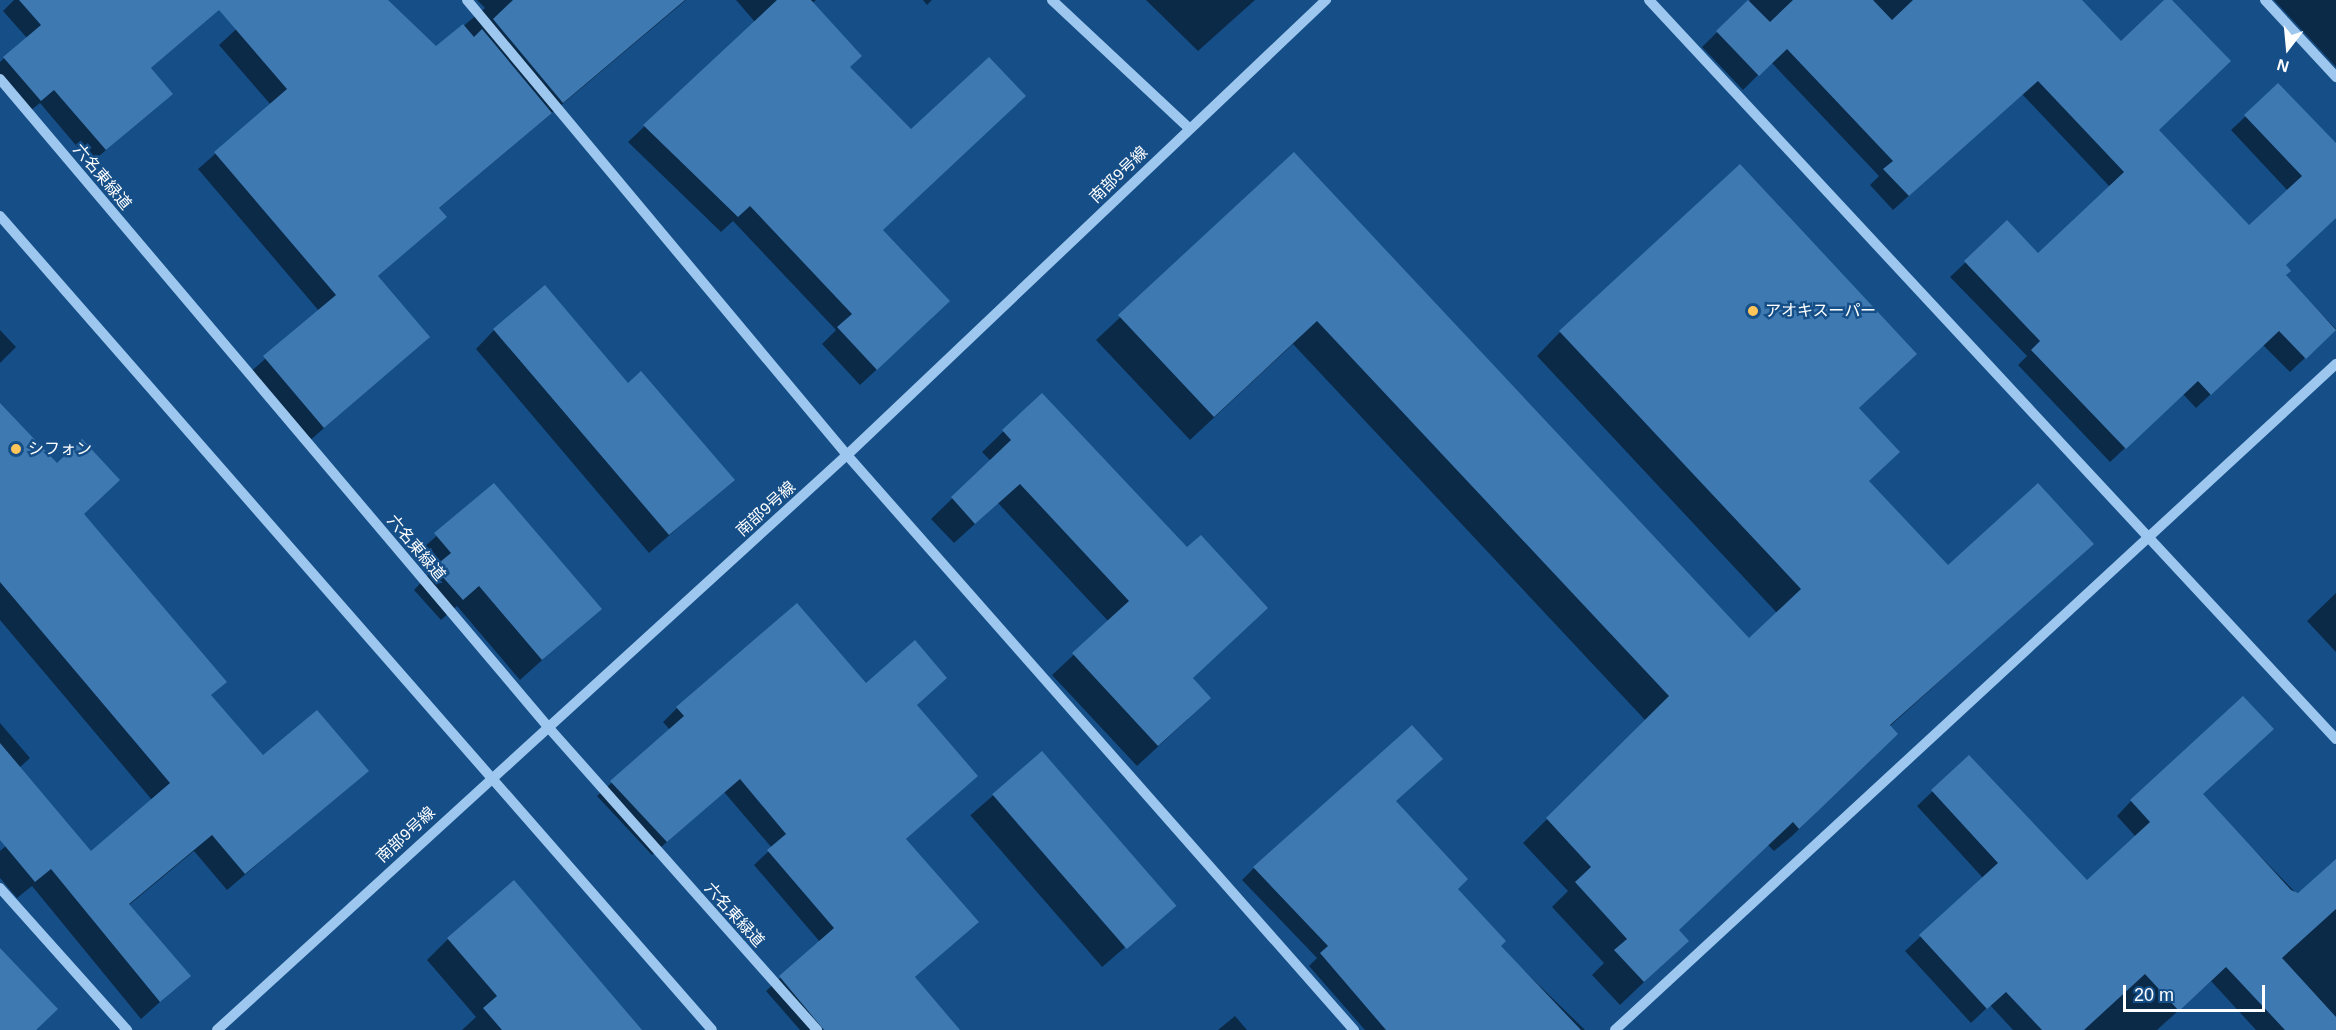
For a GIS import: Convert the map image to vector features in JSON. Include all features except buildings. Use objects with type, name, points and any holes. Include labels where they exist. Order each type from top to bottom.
[{"type":"street","points":[[467,0],[847,455],[1354,1030]]},
{"type":"street","points":[[1052,0],[1189,128]]},
{"type":"street","name":"南部9号線","points":[[218,1030],[493,776],[549,728],[847,455],[1326,0]]},
{"type":"street","points":[[1649,0],[2148,542],[2336,739]]},
{"type":"street","points":[[2265,0],[2336,77]]},
{"type":"street","name":"六名東緑道","points":[[0,78],[549,728],[817,1030]]},
{"type":"street","points":[[0,216],[493,776],[712,1030]]},
{"type":"street","points":[[1615,1030],[2148,542],[2336,364]]},
{"type":"street","points":[[0,888],[127,1030]]},
{"type":"place","name":"アオキスーパー","points":[[1753,311]]},
{"type":"place","name":"シフォン","points":[[16,449]]}]
